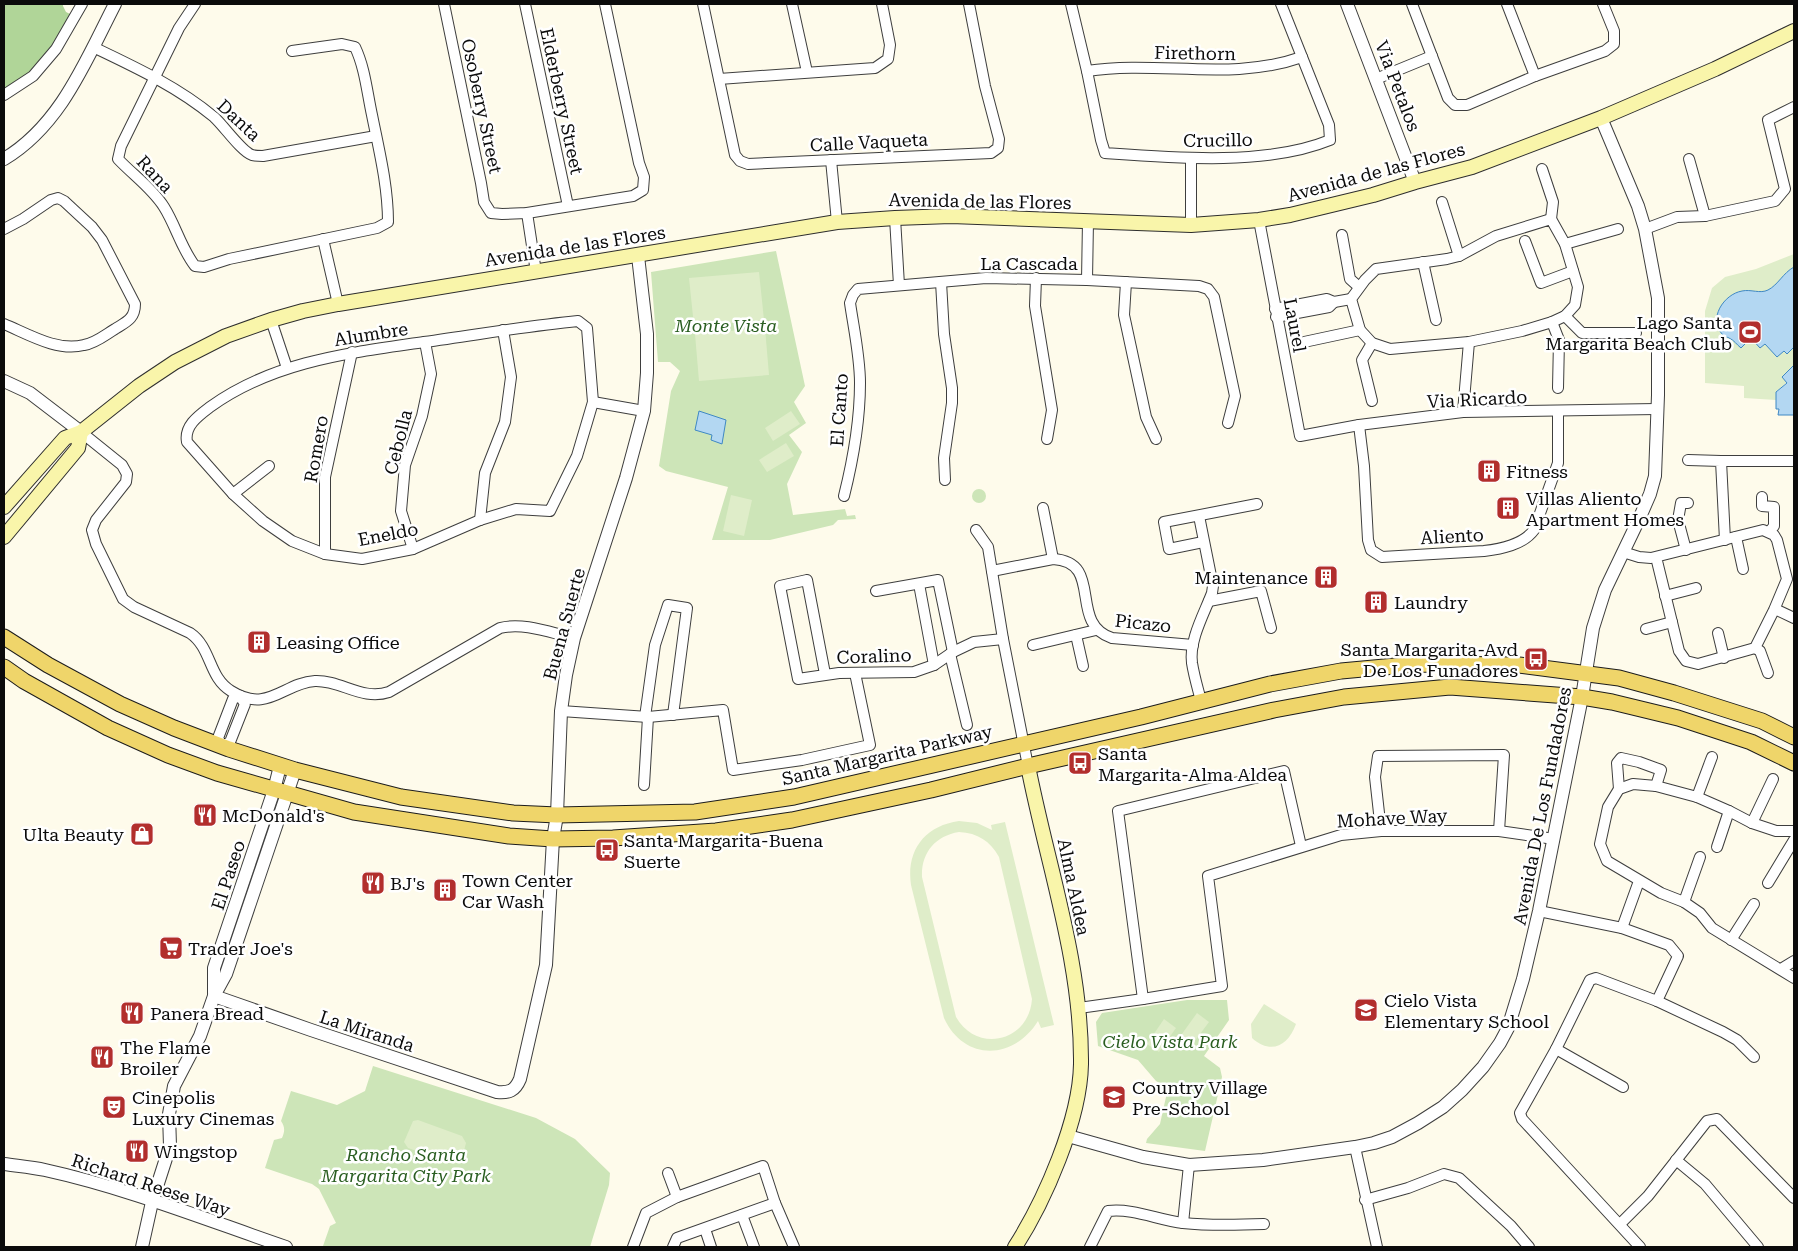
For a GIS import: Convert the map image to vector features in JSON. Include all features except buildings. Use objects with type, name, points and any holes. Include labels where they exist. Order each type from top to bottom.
[{"type":"main road","name":"Avenida de las Flores","points":[[4,507],[65,438],[81,432],[139,386],[175,362],[226,336],[303,311],[837,222],[951,216],[1191,225],[1259,220],[1324,208],[1472,167],[1601,118],[1715,68],[1794,30]]},
{"type":"main road","points":[[4,537],[78,448],[81,432]]},
{"type":"main road","name":"Santa Margarita Parkway","points":[[4,637],[48,665],[120,704],[174,728],[222,746],[280,766],[401,797],[513,813],[557,815],[695,812],[794,797],[1141,718],[1270,684],[1342,671],[1417,664],[1519,665],[1619,678],[1674,693],[1762,722],[1794,736]]},
{"type":"main road","points":[[4,668],[131,739],[217,773],[354,812],[509,836],[554,839],[622,838],[707,832],[792,820],[931,790],[1274,710],[1344,697],[1450,687],[1582,697],[1612,702],[1678,718],[1751,742],[1794,763]]},
{"type":"main road","name":"Alma Aldea","points":[[1015,1247],[1031,1222],[1068,1136],[1081,1065],[1079,1008],[1060,903],[1028,766]]},
{"type":"street","points":[[4,95],[33,76],[56,49],[82,4]]},
{"type":"street","points":[[4,159],[26,142],[54,114],[67,96],[115,4]]},
{"type":"street","points":[[154,77],[179,28],[195,4]]},
{"type":"street","name":"Osoberry Street","points":[[444,4],[484,202],[491,213],[527,213]]},
{"type":"street","name":"Elderberry Street","points":[[525,4],[568,206]]},
{"type":"street","points":[[536,272],[527,213],[632,196],[643,190],[644,177],[639,163],[605,4]]},
{"type":"street","points":[[703,4],[719,79],[875,68],[888,59],[890,45],[882,4]]},
{"type":"street","points":[[792,4],[807,72]]},
{"type":"street","name":"Calle Vaqueta","points":[[719,79],[735,155],[740,161],[748,164],[991,153],[998,148],[999,139],[969,4]]},
{"type":"street","points":[[1071,4],[1087,71]]},
{"type":"street","points":[[1281,4],[1302,58]]},
{"type":"street","name":"Via Petalos","points":[[1346,4],[1416,182]]},
{"type":"street","points":[[1412,4],[1448,98],[1455,106],[1467,105],[1535,76],[1605,51],[1614,44],[1614,31],[1603,4]]},
{"type":"street","points":[[1507,4],[1535,76]]},
{"type":"street","points":[[292,51],[342,44],[355,47],[361,60],[376,136],[388,203],[388,222],[377,228],[323,239],[338,304]]},
{"type":"street","name":"Danta","points":[[93,47],[181,92],[215,118],[250,155],[264,156],[376,136]]},
{"type":"street","points":[[1376,79],[1432,56]]},
{"type":"street","name":"Firethorn","points":[[1087,71],[1120,67],[1241,70],[1283,64],[1302,58]]},
{"type":"street","name":"Crucillo","points":[[1087,71],[1100,140],[1105,153],[1191,158],[1253,156],[1312,148],[1330,140],[1329,124],[1302,58]]},
{"type":"street","name":"Rana","points":[[154,77],[121,146],[118,159],[149,188],[164,207],[189,258],[195,266],[204,267],[229,259],[323,239]]},
{"type":"street","points":[[1645,229],[1677,218],[1705,216],[1775,200],[1785,189],[1768,120],[1794,107]]},
{"type":"street","name":"Avenida De Los Fundadores","points":[[1068,1136],[1143,1157],[1190,1165],[1263,1160],[1355,1147],[1392,1136],[1418,1123],[1443,1106],[1462,1090],[1483,1067],[1500,1043],[1514,1012],[1539,911],[1597,613],[1605,590],[1644,509],[1655,476],[1658,307],[1645,229],[1638,206],[1601,118]]},
{"type":"street","points":[[1191,158],[1191,225]]},
{"type":"street","points":[[1689,159],[1705,216]]},
{"type":"street","points":[[831,160],[837,222]]},
{"type":"street","points":[[1351,299],[1360,330],[1372,343],[1390,349],[1469,342],[1522,331],[1565,316],[1575,305],[1578,287],[1565,244],[1551,219],[1553,202],[1542,169]]},
{"type":"street","points":[[4,229],[51,200],[58,198],[64,201],[92,227],[102,240],[135,304],[135,312],[130,319],[98,340],[84,345],[61,346],[4,324]]},
{"type":"street","points":[[1442,202],[1458,256]]},
{"type":"street","points":[[895,218],[899,285]]},
{"type":"street","points":[[1276,313],[1327,299],[1334,302],[1351,299],[1359,287],[1376,269],[1447,260],[1496,236],[1551,219]]},
{"type":"street","name":"Laurel","points":[[1259,220],[1300,436]]},
{"type":"street","points":[[1087,280],[1088,221]]},
{"type":"street","points":[[1565,244],[1618,229]]},
{"type":"street","points":[[1342,235],[1350,279],[1359,287]]},
{"type":"street","points":[[1525,241],[1540,283],[1573,271]]},
{"type":"street","name":"Buena Suerte","points":[[512,1091],[517,1088],[520,1080],[546,965],[557,815],[561,711],[574,638],[626,478],[644,411],[647,334],[638,256]]},
{"type":"street","points":[[1423,262],[1436,320]]},
{"type":"street","name":"La Cascada","points":[[853,295],[858,289],[986,278],[1087,280],[1199,286],[1208,289],[1214,297],[1235,396],[1228,422]]},
{"type":"street","points":[[1036,278],[1035,306],[1052,410],[1047,439]]},
{"type":"street","points":[[940,282],[944,334],[952,388],[952,403],[944,458],[944,480]]},
{"type":"street","points":[[1126,282],[1124,315],[1146,417],[1156,439]]},
{"type":"street","name":"El Canto","points":[[844,496],[851,470],[859,401],[859,368],[850,304],[853,295]]},
{"type":"street","points":[[1565,316],[1582,333],[1636,332]]},
{"type":"street","points":[[271,320],[287,368]]},
{"type":"street","name":"Alumbre","points":[[185,434],[188,427],[205,411],[228,394],[287,368],[352,352],[578,321],[584,324],[588,337],[593,402]]},
{"type":"street","points":[[1552,322],[1559,340],[1558,388]]},
{"type":"street","points":[[480,520],[485,473],[505,422],[511,378],[503,330]]},
{"type":"street","points":[[1304,342],[1360,330]]},
{"type":"street","name":"Cebolla","points":[[413,549],[401,511],[405,464],[422,416],[431,374],[425,342]]},
{"type":"street","points":[[1463,412],[1469,342]]},
{"type":"street","points":[[1372,343],[1362,360],[1372,401]]},
{"type":"street","name":"Romero","points":[[325,554],[325,478],[352,352]]},
{"type":"street","points":[[4,381],[30,393],[122,465],[127,474],[126,482],[96,520],[92,530],[96,544],[120,594],[134,607],[197,638],[204,648],[218,678],[230,691],[240,696],[260,700],[303,684],[317,681],[363,693],[382,694],[500,628],[521,627],[574,638]]},
{"type":"street","points":[[593,402],[644,411]]},
{"type":"street","name":"Eneldo","points":[[185,434],[187,442],[232,494],[263,521],[292,542],[325,554],[362,559],[413,549],[480,520],[516,509],[550,511],[576,456],[593,402]]},
{"type":"street","name":"Via Ricardo","points":[[1300,436],[1359,425],[1463,412],[1657,409]]},
{"type":"street","name":"Aliento","points":[[1359,425],[1364,466],[1368,540],[1371,550],[1382,557],[1484,551],[1499,550],[1523,540],[1530,536],[1534,530],[1558,463],[1558,412]]},
{"type":"street","points":[[1688,460],[1794,461]]},
{"type":"street","points":[[1721,461],[1725,540]]},
{"type":"street","points":[[232,494],[269,466]]},
{"type":"street","points":[[1762,498],[1762,506],[1774,507],[1774,526],[1769,532]]},
{"type":"street","points":[[1686,550],[1678,520],[1681,503],[1688,504]]},
{"type":"street","points":[[1203,542],[1169,549],[1164,522],[1257,504]]},
{"type":"street","points":[[992,571],[1053,559],[1043,508]]},
{"type":"street","points":[[1199,516],[1212,586],[1209,601],[1193,645],[1192,663],[1201,701]]},
{"type":"street","name":"Alma Aldea","points":[[976,530],[988,547],[1003,639],[1028,766]]},
{"type":"street","points":[[1623,552],[1639,557],[1656,557],[1763,530],[1769,532],[1777,540],[1790,570],[1755,648],[1698,664],[1686,662],[1679,651],[1656,557]]},
{"type":"street","points":[[1736,537],[1743,568]]},
{"type":"street","name":"Picazo","points":[[1053,559],[1061,559],[1077,569],[1082,577],[1090,618],[1096,630],[1102,634],[1112,638],[1193,645]]},
{"type":"street","name":"Coralino","points":[[825,674],[807,580],[780,586],[798,678],[825,674],[903,674],[924,670],[974,642],[1003,639]]},
{"type":"street","points":[[876,591],[938,580],[967,726]]},
{"type":"street","points":[[919,584],[934,665]]},
{"type":"street","points":[[1665,596],[1696,588]]},
{"type":"street","points":[[1209,601],[1261,591],[1270,628]]},
{"type":"street","points":[[644,785],[646,717],[655,645],[668,605],[687,608],[673,715]]},
{"type":"street","points":[[1774,609],[1794,618]]},
{"type":"street","points":[[1646,629],[1672,622]]},
{"type":"street","points":[[1033,646],[1096,630]]},
{"type":"street","points":[[1718,633],[1724,658]]},
{"type":"street","points":[[1076,636],[1083,666]]},
{"type":"street","points":[[1755,648],[1760,651],[1768,673]]},
{"type":"street","points":[[561,711],[646,717],[723,710],[734,770],[802,760],[870,745],[855,673]]},
{"type":"street","points":[[222,746],[230,742],[245,704],[240,696]]},
{"type":"street","points":[[1381,832],[1375,777],[1378,756],[1504,755],[1499,831]]},
{"type":"street","points":[[1698,797],[1712,757]]},
{"type":"street","points":[[1620,789],[1617,763],[1621,758],[1661,770],[1656,786]]},
{"type":"street","name":"El Paseo","points":[[280,766],[280,792]]},
{"type":"street","name":"El Paseo","points":[[142,1247],[152,1202],[170,1146],[169,1114],[174,1086],[200,1036],[214,996],[214,968],[280,792],[295,770]]},
{"type":"street","points":[[1079,1008],[1143,1000],[1118,811],[1284,771],[1301,846]]},
{"type":"street","points":[[1752,823],[1774,779]]},
{"type":"street","points":[[1794,831],[1776,831],[1752,823],[1729,810],[1698,797],[1656,786],[1633,784],[1620,789],[1608,807],[1600,844],[1607,861],[1661,893],[1684,902],[1700,914],[1712,928],[1794,978]]},
{"type":"street","points":[[1716,847],[1729,810]]},
{"type":"street","name":"Mohave Way","points":[[1143,1000],[1222,986],[1208,876],[1341,835],[1381,832],[1499,831],[1554,839]]},
{"type":"street","points":[[1768,883],[1794,840]]},
{"type":"street","points":[[1684,902],[1700,857]]},
{"type":"street","points":[[1622,928],[1639,881]]},
{"type":"street","points":[[1732,940],[1754,904]]},
{"type":"street","points":[[1539,911],[1622,928],[1669,945],[1678,956],[1657,1001]]},
{"type":"street","points":[[1781,969],[1794,961]]},
{"type":"street","points":[[1640,1247],[1522,1118],[1520,1113],[1556,1049],[1590,980],[1596,978],[1657,1001],[1737,1040],[1754,1057]]},
{"type":"street","name":"La Miranda","points":[[214,996],[497,1092],[512,1091]]},
{"type":"street","points":[[1556,1049],[1622,1087]]},
{"type":"street","points":[[1620,1224],[1648,1196],[1708,1120],[1717,1119],[1794,1198]]},
{"type":"street","points":[[1355,1147],[1365,1200],[1377,1247]]},
{"type":"street","points":[[1676,1160],[1705,1184],[1758,1247]]},
{"type":"street","name":"Richard Reese Way","points":[[4,1164],[43,1169],[73,1177],[286,1247]]},
{"type":"street","points":[[1183,1223],[1190,1165]]},
{"type":"street","points":[[633,1247],[646,1213],[677,1197],[759,1166],[765,1168],[775,1203],[794,1247]]},
{"type":"street","points":[[668,1173],[677,1197]]},
{"type":"street","points":[[1365,1200],[1408,1188],[1444,1174],[1459,1178],[1511,1226],[1529,1247]]},
{"type":"street","points":[[673,1247],[677,1238],[775,1203]]},
{"type":"street","points":[[1090,1247],[1108,1211],[1122,1209],[1183,1223],[1264,1224]]},
{"type":"street","points":[[742,1215],[754,1247]]},
{"type":"street","points":[[705,1229],[711,1247]]},
{"type":"green space","points":[[4,4],[63,4],[66,12],[72,15],[54,44],[27,75],[4,89]]},
{"type":"green space","name":"Monte Vista","points":[[776,251],[805,386],[794,402],[806,423],[789,435],[802,452],[787,484],[793,515],[845,509],[847,516],[855,515],[856,519],[838,520],[833,525],[770,540],[712,540],[728,487],[666,471],[659,466],[671,391],[680,371],[670,362],[658,362],[651,272]]},
{"type":"green space","name":"Lago Santa Margarita Beach Club","points":[[1794,254],[1794,365],[1782,377],[1787,382],[1776,392],[1776,400],[1744,398],[1744,386],[1705,383],[1705,311],[1712,288],[1725,277],[1756,269]]},
{"type":"green space","points":[[759,272],[764,320],[694,326],[689,278]]},
{"type":"green space","points":[[765,328],[769,375],[699,381],[695,334]]},
{"type":"green space","points":[[791,411],[800,424],[773,441],[765,428]]},
{"type":"green space","points":[[786,443],[794,456],[767,472],[759,460]]},
{"type":"green space","points":[[976,489],[982,489],[986,496],[982,503],[976,503],[972,499],[972,493]]},
{"type":"green space","points":[[731,495],[752,500],[744,536],[723,531]]},
{"type":"green space","points":[[959,821],[977,823],[992,830],[991,825],[1005,822],[1054,1025],[1041,1028],[1038,1021],[1028,1034],[1016,1043],[1003,1049],[990,1051],[976,1049],[964,1043],[953,1032],[944,1018],[911,885],[910,873],[911,861],[920,842],[936,828]],"holes":[[[966,833],[983,839],[992,846],[999,857],[1032,999],[1029,1014],[1022,1025],[1012,1033],[1001,1038],[988,1039],[976,1036],[965,1029],[956,1017],[922,877],[924,860],[931,847],[950,834]]]},
{"type":"green space","name":"Cielo Vista Park","points":[[1187,1000],[1227,1000],[1229,1020],[1204,1056],[1220,1068],[1222,1077],[1205,1151],[1146,1143],[1147,1139],[1160,1124],[1168,1088],[1156,1081],[1138,1060],[1098,1046],[1096,1022],[1102,1013]]},
{"type":"green space","points":[[1264,1004],[1296,1024],[1293,1032],[1284,1043],[1278,1046],[1266,1046],[1252,1038],[1251,1024]]},
{"type":"green space","points":[[1197,1013],[1209,1022],[1191,1046],[1179,1038]]},
{"type":"green space","points":[[1164,1019],[1176,1028],[1159,1052],[1147,1044]]},
{"type":"green space","name":"Rancho Santa Margarita City Park","points":[[373,1066],[536,1118],[575,1139],[610,1173],[609,1185],[590,1247],[323,1246],[330,1226],[336,1223],[319,1189],[312,1184],[265,1168],[274,1140],[283,1136],[284,1127],[281,1121],[291,1091],[337,1105],[365,1091]]},
{"type":"green space","points":[[418,1120],[462,1136],[466,1143],[463,1155],[457,1163],[454,1164],[408,1148],[404,1142],[413,1121]]},
{"type":"water","points":[[1794,267],[1794,347],[1787,354],[1784,351],[1777,357],[1765,344],[1760,348],[1751,338],[1741,348],[1723,335],[1718,329],[1717,315],[1729,297],[1742,291],[1762,292],[1768,290]]},
{"type":"water","points":[[1794,365],[1794,415],[1778,415],[1779,409],[1776,409],[1776,392],[1787,383],[1782,377]]},
{"type":"water","points":[[699,411],[726,420],[722,444],[711,440],[712,435],[695,430]]},
{"type":"place","name":"Lago Santa Margarita Beach Club","points":[[1750,332]]},
{"type":"place","name":"Fitness","points":[[1489,471]]},
{"type":"place","name":"Villas Aliento Apartment Homes","points":[[1508,508]]},
{"type":"place","name":"Maintenance","points":[[1326,577]]},
{"type":"place","name":"Laundry","points":[[1376,602]]},
{"type":"place","name":"Leasing Office","points":[[259,642]]},
{"type":"place","name":"Santa Margarita-Avd De Los Funadores","points":[[1536,659]]},
{"type":"place","name":"Santa Margarita-Alma Aldea","points":[[1080,763]]},
{"type":"place","name":"McDonald's","points":[[205,815]]},
{"type":"place","name":"Ulta Beauty","points":[[142,834]]},
{"type":"place","name":"Santa Margarita-Buena Suerte","points":[[607,850]]},
{"type":"place","name":"BJ's","points":[[373,883]]},
{"type":"place","name":"Town Center Car Wash","points":[[445,890]]},
{"type":"place","name":"Trader Joe's","points":[[171,948]]},
{"type":"place","name":"Cielo Vista Elementary School","points":[[1366,1010]]},
{"type":"place","name":"Panera Bread","points":[[132,1013]]},
{"type":"place","name":"The Flame Broiler","points":[[102,1057]]},
{"type":"place","name":"Country Village Pre-School","points":[[1114,1097]]},
{"type":"place","name":"Cinepolis Luxury Cinemas","points":[[114,1107]]},
{"type":"place","name":"Wingstop","points":[[137,1151]]}]
